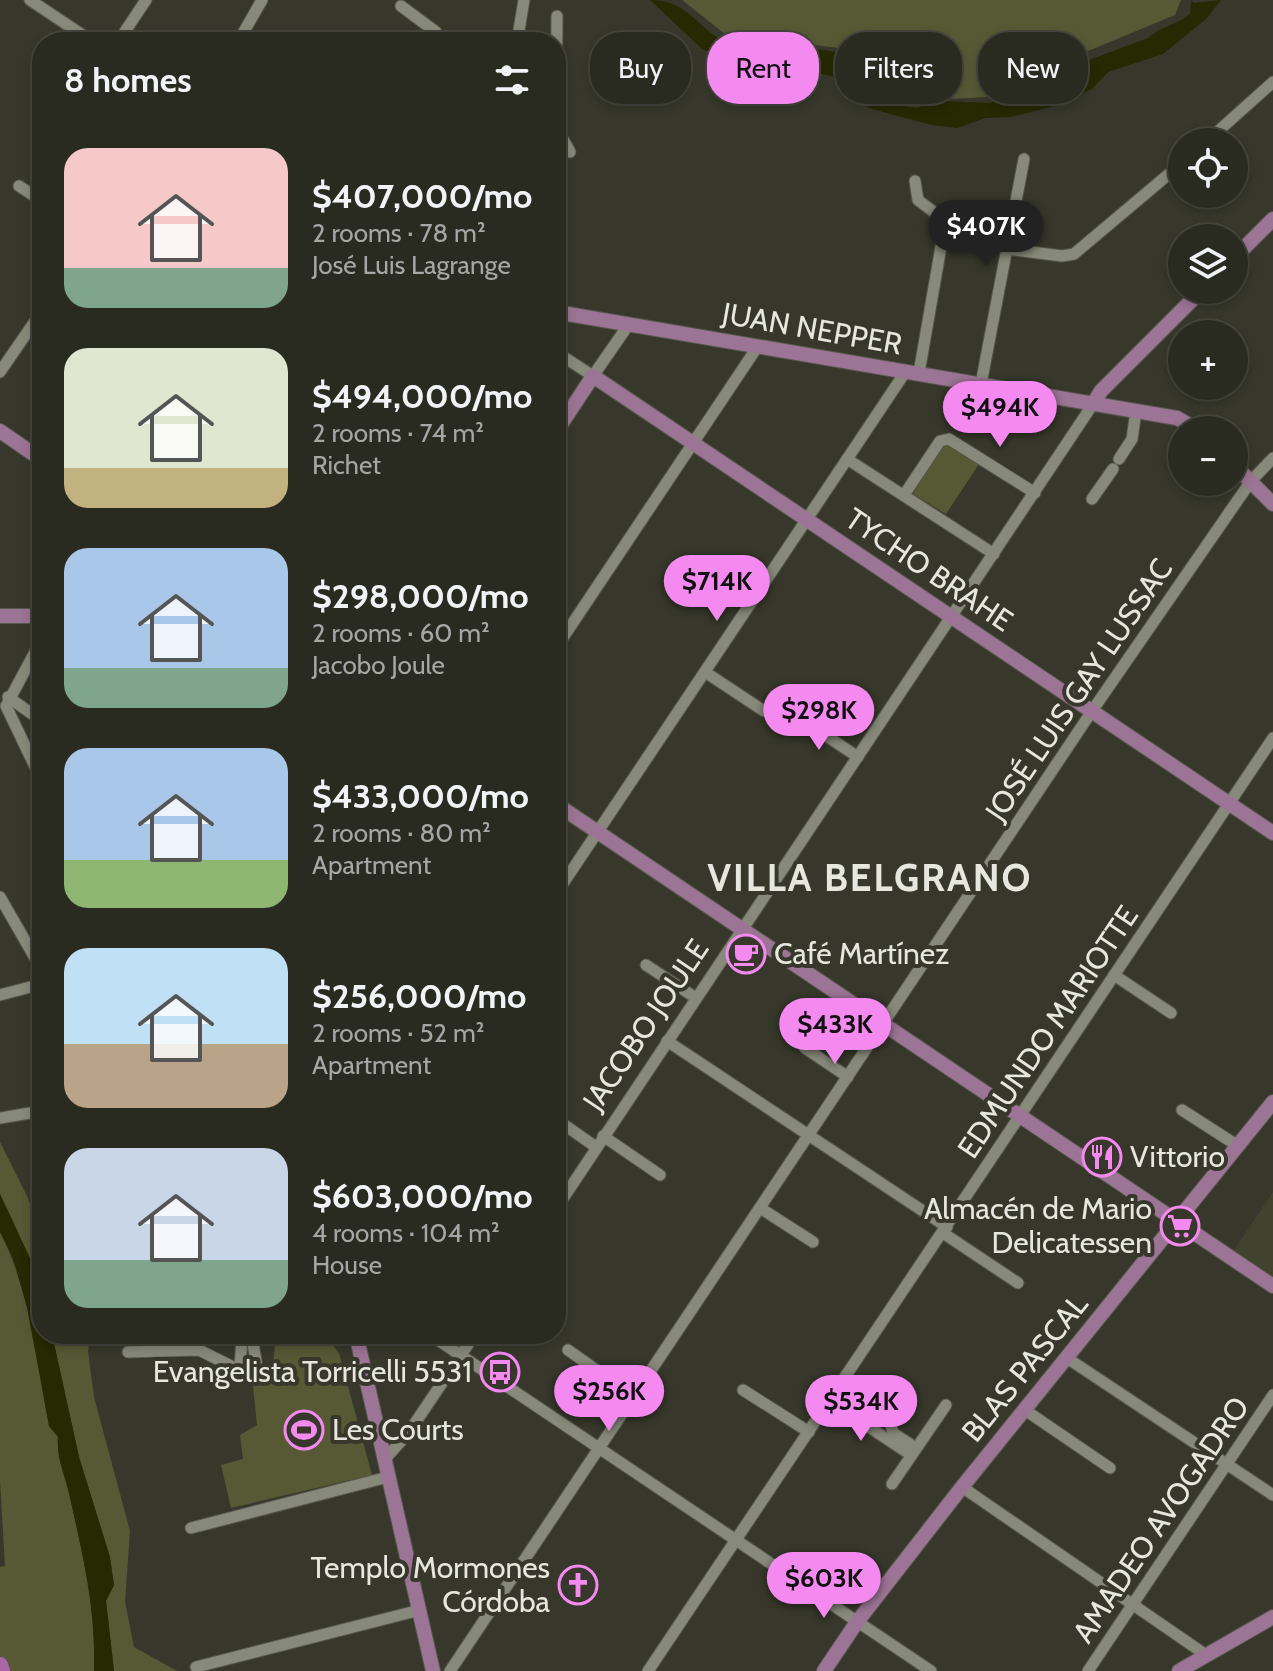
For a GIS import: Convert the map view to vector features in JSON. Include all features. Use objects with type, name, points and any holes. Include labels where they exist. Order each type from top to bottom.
[{"type":"highway","points":[[0,1665],[2,1671]]},
{"type":"main road","points":[[1248,244],[1273,219]]},
{"type":"main road","name":"JACOBO JOULE","points":[[1093,404],[1101,391],[1188,304]]},
{"type":"main road","name":"JUAN NEPPER","points":[[566,314],[1168,417]]},
{"type":"main road","points":[[566,417],[593,376]]},
{"type":"main road","name":"TYCHO BRAHE","points":[[593,376],[1273,833]]},
{"type":"main road","points":[[0,431],[32,453]]},
{"type":"main road","points":[[1248,478],[1273,504]]},
{"type":"main road","points":[[0,616],[32,616]]},
{"type":"main road","points":[[566,811],[1273,1286]]},
{"type":"main road","name":"BLAS PASCAL","points":[[824,1671],[857,1622],[962,1487],[1273,1102]]},
{"type":"main road","points":[[358,1344],[433,1671]]},
{"type":"main road","points":[[1179,1671],[1273,1617]]},
{"type":"main road","points":[[1195,1671],[1273,1626]]},
{"type":"street","points":[[30,0],[78,32]]},
{"type":"street","points":[[125,32],[146,0]]},
{"type":"street","points":[[519,32],[524,0]]},
{"type":"street","points":[[244,32],[262,4]]},
{"type":"street","points":[[401,6],[436,32]]},
{"type":"street","points":[[557,16],[557,32]]},
{"type":"street","points":[[1222,128],[1273,82]]},
{"type":"street","points":[[566,145],[570,152]]},
{"type":"street","points":[[981,384],[1024,159]]},
{"type":"street","points":[[1007,249],[1062,256],[1074,254],[1168,175]]},
{"type":"street","points":[[566,879],[847,459],[913,372],[942,241],[935,213],[918,200],[915,181]]},
{"type":"street","points":[[19,186],[32,194]]},
{"type":"street","points":[[593,376],[629,324]]},
{"type":"street","points":[[0,372],[32,326]]},
{"type":"street","points":[[566,633],[758,346]]},
{"type":"street","name":"TYCHO BRAHE","points":[[566,358],[593,376]]},
{"type":"street","name":"JACOBO JOULE","points":[[566,1194],[1093,404]]},
{"type":"street","points":[[1092,499],[1132,439],[1136,411]]},
{"type":"street","points":[[904,495],[940,441],[949,439],[960,443],[1035,493]]},
{"type":"street","name":"JOSÉ LUIS GAY LUSSAC","points":[[450,1671],[1092,711],[1251,481],[1273,458]]},
{"type":"street","points":[[847,459],[994,554]]},
{"type":"street","points":[[32,656],[8,697],[7,709],[32,761]]},
{"type":"street","points":[[705,672],[764,711]]},
{"type":"street","points":[[8,697],[32,714]]},
{"type":"street","points":[[12,721],[15,712],[26,710]]},
{"type":"street","points":[[801,719],[858,757]]},
{"type":"street","name":"EDMUNDO MARIOTTE","points":[[648,1671],[1273,738]]},
{"type":"street","points":[[0,897],[32,953]]},
{"type":"street","points":[[646,965],[696,998]]},
{"type":"street","points":[[1114,975],[1171,1013]]},
{"type":"street","points":[[0,995],[32,987]]},
{"type":"street","points":[[667,1041],[809,1135],[1018,1283]]},
{"type":"street","points":[[805,1048],[848,1077]]},
{"type":"street","points":[[1182,1110],[1238,1146]]},
{"type":"street","points":[[0,1118],[32,1113]]},
{"type":"street","points":[[566,1126],[596,1147]]},
{"type":"street","points":[[603,1136],[660,1175]]},
{"type":"street","points":[[760,1208],[813,1242]]},
{"type":"street","points":[[128,1352],[199,1350],[248,1375],[256,1369],[254,1344]]},
{"type":"street","points":[[444,1344],[931,1671]]},
{"type":"street","points":[[385,1459],[409,1432],[469,1344]]},
{"type":"street","points":[[568,1350],[633,1396]]},
{"type":"street","points":[[1067,1358],[1273,1495]]},
{"type":"street","points":[[845,1380],[887,1408],[891,1436]]},
{"type":"street","points":[[743,1390],[809,1432]]},
{"type":"street","name":"AMADEO AVOGADRO","points":[[1088,1671],[1273,1395]]},
{"type":"street","points":[[830,1401],[914,1451]]},
{"type":"street","points":[[892,1484],[946,1405]]},
{"type":"street","points":[[1025,1410],[1110,1468]]},
{"type":"street","points":[[191,1528],[388,1477]]},
{"type":"street","points":[[962,1487],[1206,1655]]},
{"type":"street","points":[[196,1667],[220,1666],[420,1610]]},
{"type":"shaded area","points":[[650,0],[675,5],[711,32],[707,32],[707,51],[691,39],[691,32],[684,32]]},
{"type":"shaded area","points":[[682,0],[1181,0],[1175,15],[1088,51],[1088,32],[978,32],[978,98],[962,98],[962,32],[835,32],[835,48],[819,46],[819,32],[722,32]]},
{"type":"shaded area","points":[[1191,0],[1194,3],[1221,0],[1206,19],[1163,54],[1108,72],[1088,91],[1088,60],[1148,38],[1180,21],[1190,14]]},
{"type":"shaded area","points":[[819,49],[835,52],[835,77],[819,73]]},
{"type":"shaded area","points":[[962,102],[1057,104],[1011,117],[985,118],[957,128],[931,125],[869,108],[865,104],[916,108]]},
{"type":"shaded area","points":[[953,445],[979,464],[946,514],[913,494],[942,446]]},
{"type":"shaded area","points":[[0,1142],[32,1210],[32,1263],[0,1194]]},
{"type":"shaded area","points":[[1273,1192],[1273,1280],[1232,1253]]},
{"type":"shaded area","points":[[0,1194],[32,1263],[32,1334],[13,1258],[0,1232]]},
{"type":"shaded area","points":[[0,1232],[26,1302],[49,1426],[58,1437],[60,1462],[88,1586],[94,1671],[0,1671],[0,1567],[5,1566],[0,1480]]},
{"type":"shaded area","points":[[34,1344],[54,1344],[79,1457],[110,1557],[114,1585],[106,1601],[114,1671],[94,1671],[93,1627],[85,1565],[60,1462],[58,1437],[49,1426]]},
{"type":"shaded area","points":[[54,1344],[89,1344],[94,1397],[130,1531],[125,1602],[134,1647],[177,1671],[114,1671],[106,1601],[114,1585],[110,1558],[79,1457]]},
{"type":"shaded area","name":"Les Courts","points":[[332,1344],[339,1353],[372,1475],[231,1508],[221,1465],[243,1459],[240,1435],[257,1425],[253,1386],[272,1371],[275,1346]]},
{"type":"place","name":"Café Martínez","points":[[746,954]]},
{"type":"place","name":"Vittorio","points":[[1102,1157]]},
{"type":"place","name":"Almacén de Mario Delicatessen","points":[[1180,1226]]},
{"type":"place","name":"Evangelista Torricelli 5531","points":[[500,1372]]},
{"type":"place","name":"Les Courts","points":[[304,1430]]},
{"type":"place","name":"Templo Mormones Córdoba","points":[[578,1585]]},
{"type":"district","name":"VILLA BELGRANO","points":[[870,878]]}]
